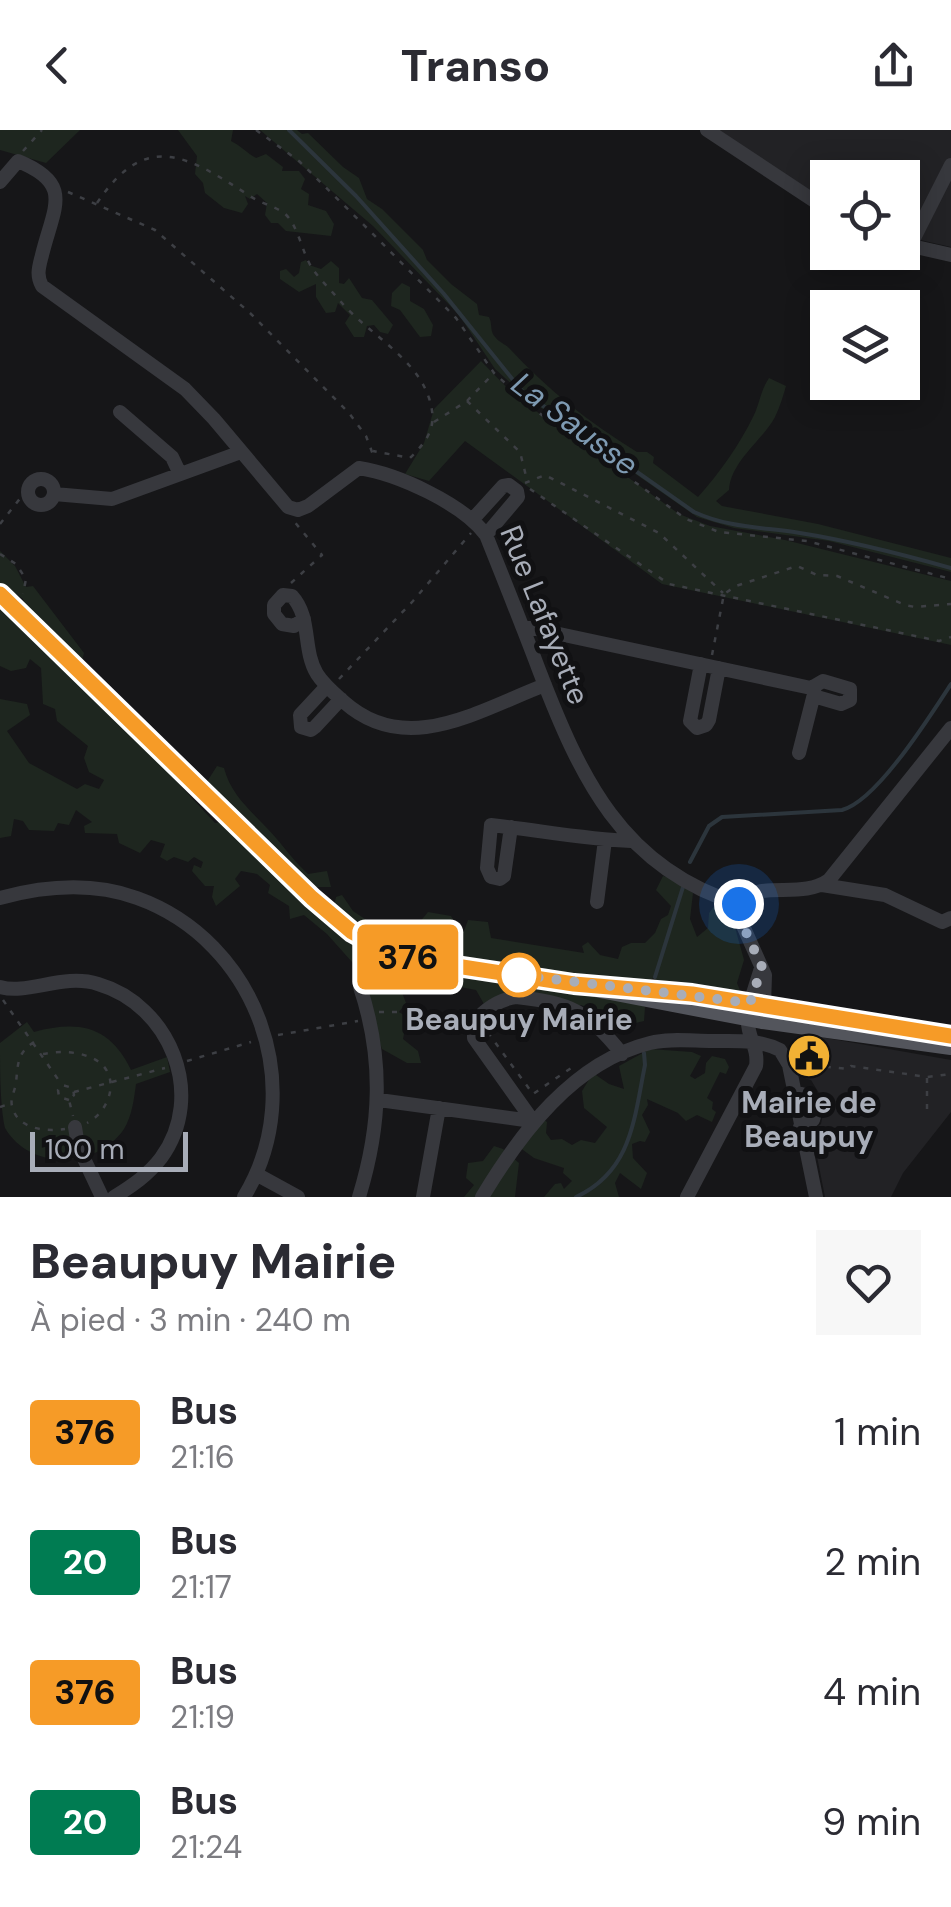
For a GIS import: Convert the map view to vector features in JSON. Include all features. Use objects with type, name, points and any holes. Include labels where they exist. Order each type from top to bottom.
[{"type":"main road","points":[[6,600],[312,898],[352,932],[387,950],[430,962],[951,1046]]},
{"type":"main road","points":[[756,1012],[951,1036]]},
{"type":"street","points":[[707,130],[810,198]]},
{"type":"street","points":[[0,182],[18,161],[47,175],[56,188],[38,272],[42,286],[170,376],[200,404],[284,503],[293,509],[308,506],[353,470],[374,471]]},
{"type":"street","points":[[920,220],[951,165]]},
{"type":"street","points":[[920,248],[951,254]]},
{"type":"street","points":[[120,412],[172,457],[180,474]]},
{"type":"street","points":[[54,494],[112,500],[241,452]]},
{"type":"street","name":"Rue Lafayette","points":[[374,471],[459,508],[479,526],[564,737],[605,810],[631,841],[678,876],[742,899]]},
{"type":"street","points":[[479,526],[518,497],[523,486]]},
{"type":"street","points":[[304,619],[288,627],[274,614],[274,605],[287,595],[302,607],[316,672],[332,691],[373,722],[410,730],[436,726],[544,685]]},
{"type":"street","points":[[522,626],[813,691],[799,753]]},
{"type":"street","points":[[822,884],[951,728]]},
{"type":"street","points":[[511,827],[506,870],[504,876],[496,879],[487,874],[486,868],[491,825],[511,827],[605,840],[631,841]]},
{"type":"street","points":[[597,902],[605,840]]},
{"type":"street","points":[[687,1197],[756,1066],[758,1054],[753,1041],[762,967],[740,919],[742,899],[801,891],[822,884],[885,894],[942,922],[951,918]]},
{"type":"street","points":[[0,898],[31,890],[68,888],[112,892],[152,904],[180,920],[228,964],[250,1000],[272,1057],[274,1108],[256,1174],[244,1197]]},
{"type":"street","points":[[0,986],[10,989],[72,980],[109,988],[134,1001],[168,1040],[178,1064],[181,1094],[174,1132],[168,1146],[140,1180],[114,1197]]},
{"type":"street","points":[[360,988],[369,1016],[379,1100],[376,1134],[360,1197]]},
{"type":"street","points":[[533,1121],[472,1031],[477,1018],[498,1002],[506,998],[531,999],[578,1010],[592,1018],[622,1054]]},
{"type":"street","points":[[482,1197],[533,1121],[586,1075],[622,1054],[650,1042],[753,1041],[772,1046],[786,1056],[816,1197]]},
{"type":"street","points":[[379,1100],[533,1121]]},
{"type":"street","points":[[423,1197],[439,1108]]},
{"type":"street","points":[[75,1128],[78,1146],[102,1197]]},
{"type":"street","points":[[256,1174],[298,1197]]},
{"type":"path","points":[[18,161],[42,130]]},
{"type":"path","points":[[256,130],[298,160],[378,238],[456,318],[494,373],[536,410],[686,519],[719,532],[806,541],[951,579]]},
{"type":"path","points":[[96,203],[112,174],[139,153]]},
{"type":"path","points":[[186,154],[251,197],[286,214],[312,268],[362,325],[414,370],[429,396],[434,422],[430,438],[410,458],[372,451]]},
{"type":"path","points":[[56,188],[155,230],[250,314],[349,413],[366,436],[376,463],[374,471]]},
{"type":"path","points":[[434,422],[467,401],[494,373]]},
{"type":"path","points":[[467,401],[520,452],[523,486]]},
{"type":"path","points":[[523,486],[546,475],[659,533],[724,594]]},
{"type":"path","points":[[523,486],[662,581],[950,640]]},
{"type":"path","points":[[0,524],[22,496]]},
{"type":"path","points":[[287,595],[286,586],[322,555],[293,522],[293,509]]},
{"type":"path","points":[[332,691],[479,526]]},
{"type":"path","points":[[0,554],[16,564],[26,579],[22,596],[6,600]]},
{"type":"path","points":[[710,666],[724,594],[736,586],[797,566],[818,576],[837,576],[905,605],[951,604]]},
{"type":"path","points":[[0,996],[62,1085]]},
{"type":"path","points":[[75,1128],[69,1100],[74,1092],[266,1038],[381,1011],[427,1012],[446,1033],[489,1034],[538,1100]]},
{"type":"path","points":[[34,1042],[19,1058],[11,1103],[21,1120],[39,1130],[75,1128],[91,1122],[111,1096],[104,1068],[94,1059],[71,1052],[42,1054]]},
{"type":"path","points":[[533,1094],[583,1060]]},
{"type":"path","points":[[794,1064],[848,1070],[850,1066],[926,1076],[951,1074]]},
{"type":"path","points":[[926,1076],[927,1109]]},
{"type":"path","points":[[62,1085],[70,1085],[74,1092]]},
{"type":"path","points":[[62,1085],[58,1094],[69,1100]]},
{"type":"path","points":[[0,1108],[11,1103]]},
{"type":"shaded area","points":[[0,130],[80,130],[46,163],[0,150]]},
{"type":"shaded area","points":[[178,130],[233,130],[231,141],[256,158],[266,154],[283,167],[282,171],[299,171],[305,179],[301,189],[309,194],[308,205],[326,211],[334,224],[331,236],[286,231],[278,223],[271,223],[265,215],[267,203],[257,194],[250,199],[245,196],[248,204],[242,213],[224,208],[205,193],[195,174],[197,156]]},
{"type":"shaded area","points":[[260,130],[308,133],[359,178],[367,199],[423,250],[427,260],[451,284],[477,304],[479,315],[489,317],[497,339],[569,404],[637,452],[654,457],[653,463],[698,497],[742,437],[769,378],[786,386],[777,413],[735,470],[729,490],[716,501],[722,506],[818,524],[951,558],[951,572],[829,541],[734,528],[697,517],[527,398],[495,369],[459,315],[373,226]]},
{"type":"shaded area","points":[[713,130],[951,130],[951,247],[920,240],[920,160],[810,160],[810,192]]},
{"type":"shaded area","points":[[306,260],[321,269],[331,261],[339,268],[339,283],[344,284],[349,278],[362,298],[372,300],[393,325],[388,334],[374,325],[367,326],[364,337],[354,337],[345,323],[350,315],[338,303],[335,312],[326,313],[316,297],[316,284],[299,292],[280,279],[280,271],[286,269],[294,277]]},
{"type":"shaded area","points":[[402,283],[410,287],[410,301],[424,309],[433,325],[431,336],[420,337],[400,310],[391,306],[392,293]]},
{"type":"shaded area","points":[[481,361],[515,396],[679,514],[710,526],[785,540],[951,581],[951,645],[662,584],[465,441],[429,481],[405,474],[424,443],[434,409]]},
{"type":"shaded area","points":[[0,551],[15,566],[26,587],[33,586],[84,653],[82,661],[154,757],[215,823],[221,822],[203,788],[217,766],[224,768],[239,798],[308,874],[327,871],[331,887],[305,887],[334,907],[336,897],[342,895],[353,911],[377,927],[406,920],[419,923],[428,912],[451,916],[460,932],[468,920],[488,922],[491,938],[584,953],[582,946],[588,942],[600,955],[618,959],[622,947],[645,943],[668,915],[671,906],[656,890],[663,876],[675,879],[693,893],[690,919],[697,937],[708,928],[709,913],[716,904],[726,904],[730,909],[744,960],[737,983],[741,993],[666,986],[653,978],[645,985],[611,976],[593,980],[613,998],[645,1007],[644,1021],[627,1025],[581,1005],[550,1005],[540,997],[484,1004],[476,990],[460,987],[453,992],[449,986],[442,991],[435,971],[415,966],[400,987],[406,1003],[399,1012],[407,1017],[403,1039],[418,1051],[421,1063],[407,1063],[382,1049],[367,1004],[368,980],[327,934],[304,915],[290,919],[289,906],[268,893],[270,885],[257,874],[241,871],[235,879],[240,886],[216,906],[212,897],[214,886],[205,886],[192,871],[194,865],[201,868],[203,862],[194,857],[188,862],[174,857],[167,861],[160,857],[165,844],[151,840],[140,853],[119,843],[117,834],[85,833],[84,826],[92,822],[76,810],[69,825],[58,823],[54,831],[29,830],[23,821],[14,819],[11,836],[0,838],[0,699],[27,704],[30,715],[7,731],[29,763],[77,789],[85,784],[99,789],[104,780],[89,772],[84,758],[88,746],[57,721],[55,709],[43,704],[41,668],[30,659],[26,668],[11,671],[0,666],[0,602],[26,607],[23,599],[0,583]]},
{"type":"shaded area","points":[[27,1022],[34,1032],[65,1027],[92,1030],[113,1044],[131,1070],[167,1057],[170,1072],[136,1084],[124,1129],[98,1152],[64,1160],[47,1158],[16,1142],[3,1119],[0,1043]]},
{"type":"shaded area","points":[[815,1036],[951,1060],[951,1112],[903,1173],[891,1197],[825,1197],[812,1131],[821,1124],[825,1103],[811,1080],[797,1076],[800,1047]]},
{"type":"shaded area","points":[[650,1049],[701,1056],[690,1076],[695,1079],[705,1073],[712,1056],[725,1059],[729,1067],[726,1074],[720,1072],[707,1098],[716,1112],[712,1122],[697,1115],[686,1121],[678,1113],[647,1099],[642,1115],[650,1132],[645,1142],[632,1144],[633,1158],[647,1173],[641,1189],[620,1173],[615,1183],[619,1197],[544,1197],[555,1184],[561,1183],[564,1189],[572,1181],[563,1173],[564,1168],[534,1158],[519,1147],[540,1117],[547,1122],[546,1133],[551,1140],[562,1139],[572,1145],[581,1140],[595,1143],[607,1127],[584,1108],[582,1091],[593,1073],[624,1089],[619,1066]]},
{"type":"shaded area","points":[[494,1146],[519,1163],[515,1197],[464,1197],[474,1185],[466,1178],[468,1163],[483,1161]]},
{"type":"waterway","name":"La Sausse","points":[[289,130],[356,196],[444,294],[522,391],[694,512],[733,524],[857,544],[951,568]]},
{"type":"waterway","points":[[690,862],[709,826],[722,817],[842,810],[856,803],[902,756],[951,684]]},
{"type":"waterway","points":[[655,977],[683,887]]},
{"type":"waterway","points":[[576,1197],[595,1186],[620,1158],[633,1124],[644,1053]]},
{"type":"bus line","name":"376","points":[[0,594],[326,912],[352,932],[387,950],[430,962],[574,984],[692,994],[951,1036]]},
{"type":"place","name":"Beaupuy Mairie","points":[[519,975]]},
{"type":"place","name":"Mairie de Beaupuy","points":[[809,1056]]},
{"type":"route","points":[[519,975],[502,973],[750,1003],[762,967],[740,919],[739,904]]}]
